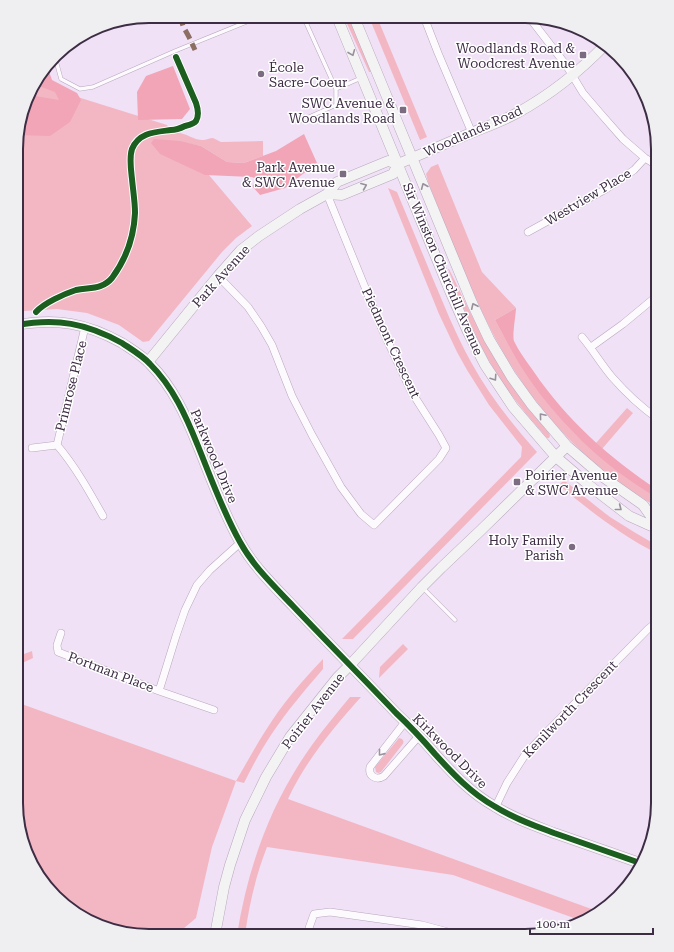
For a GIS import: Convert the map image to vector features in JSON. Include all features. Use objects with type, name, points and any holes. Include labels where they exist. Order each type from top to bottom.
[{"type":"main road","name":"Sir Winston Churchill Avenue","points":[[339,23],[450,291],[468,332],[485,365],[513,407],[556,457],[629,516],[651,526]]},
{"type":"main road","name":"Sir Winston Churchill Avenue","points":[[356,23],[472,303],[489,339],[511,376],[532,405],[567,446],[603,477],[644,505],[651,516]]},
{"type":"main road","name":"Woodlands Road","points":[[412,158],[502,121],[523,110],[573,76],[601,49]]},
{"type":"main road","name":"Park Avenue","points":[[148,362],[218,276],[241,250],[259,236],[300,209],[327,194],[337,182],[388,162],[398,164],[412,158]]},
{"type":"main road","name":"Parkwood Drive","points":[[23,324],[50,322],[85,327],[109,336],[128,347],[148,362],[164,380],[187,418],[231,526],[246,553],[265,576],[350,665]]},
{"type":"main road","name":"Poirier Avenue","points":[[216,929],[230,865],[245,820],[273,764],[290,737],[337,678],[422,587],[567,446]]},
{"type":"main road","name":"Kirkwood Drive","points":[[350,665],[458,778],[478,796],[496,808],[520,820],[636,862]]},
{"type":"street","points":[[426,23],[472,133]]},
{"type":"street","points":[[534,24],[573,76],[583,93],[623,139],[651,162]]},
{"type":"street","name":"Westview Place","points":[[528,232],[606,188],[634,170],[645,158]]},
{"type":"street","name":"Piedmont Crescent","points":[[218,276],[248,307],[261,326],[272,346],[292,396],[341,487],[361,514],[374,525],[439,459],[446,448],[411,391],[389,343],[327,194]]},
{"type":"street","points":[[591,347],[623,324],[651,300]]},
{"type":"street","name":"Primrose Place","points":[[57,444],[85,327]]},
{"type":"street","points":[[582,337],[612,377],[642,408],[651,414]]},
{"type":"street","name":"Primrose Place","points":[[32,448],[57,444]]},
{"type":"street","name":"Primrose Place","points":[[57,444],[69,460],[103,516]]},
{"type":"street","name":"Portman Place","points":[[160,691],[185,610],[197,585],[210,570],[240,543]]},
{"type":"street","name":"Kenilworth Crescent","points":[[496,808],[507,783],[525,755],[651,627]]},
{"type":"street","name":"Portman Place","points":[[61,633],[57,645],[58,652],[214,710]]},
{"type":"street","points":[[406,722],[370,767],[372,776],[377,779],[382,778],[419,736]]},
{"type":"street","points":[[309,929],[314,914],[330,912],[422,925],[437,929]]},
{"type":"lane","points":[[57,63],[62,79],[80,89],[93,88],[245,23]]},
{"type":"lane","points":[[300,121],[336,105],[336,89],[307,23]]},
{"type":"lane","points":[[336,89],[362,78]]},
{"type":"lane","points":[[422,587],[455,620]]},
{"type":"shaded area","points":[[347,23],[351,23],[371,72],[369,72]]},
{"type":"shaded area","points":[[371,23],[380,23],[427,137],[420,140]]},
{"type":"shaded area","points":[[173,66],[190,109],[182,119],[138,120],[137,92],[146,76]]},
{"type":"shaded area","points":[[49,72],[52,80],[77,93],[81,100],[70,122],[50,136],[24,135],[27,116],[35,96],[59,100],[55,92],[40,86]]},
{"type":"shaded area","points":[[40,85],[167,125],[173,133],[181,133],[195,139],[204,140],[213,138],[221,142],[263,141],[263,156],[244,163],[227,162],[201,146],[181,142],[252,226],[236,238],[222,252],[149,341],[143,342],[119,325],[87,313],[57,309],[24,311],[24,132],[27,116]]},
{"type":"shaded area","points":[[304,134],[317,163],[285,188],[260,195],[252,186],[259,180],[252,177],[205,175],[160,154],[151,143],[154,139],[180,141],[201,146],[227,162],[244,163],[276,151]]},
{"type":"shaded area","points":[[438,164],[482,272],[516,308],[495,320],[525,372],[548,404],[589,447],[651,493],[651,503],[616,480],[578,448],[537,403],[519,378],[481,311],[454,247],[428,182],[426,174],[431,167]]},
{"type":"shaded area","points":[[388,188],[397,192],[460,342],[471,362],[501,409],[537,452],[353,639],[342,639],[521,457],[522,447],[489,405],[457,352],[439,314]]},
{"type":"shaded area","points":[[448,269],[503,373],[522,400],[549,433],[549,438],[547,438],[523,410],[494,370],[471,326]]},
{"type":"shaded area","points":[[516,308],[513,335],[514,341],[547,390],[560,406],[590,437],[623,465],[651,485],[651,494],[618,472],[599,457],[564,423],[533,385],[495,320]]},
{"type":"shaded area","points":[[627,408],[633,413],[602,449],[596,443]]},
{"type":"shaded area","points":[[564,480],[610,517],[651,542],[651,550],[619,531],[559,485]]},
{"type":"shaded area","points":[[403,644],[408,649],[379,678],[380,667]]},
{"type":"shaded area","points":[[32,651],[33,658],[23,663],[23,654]]},
{"type":"shaded area","points":[[323,659],[323,669],[277,726],[244,783],[236,781],[262,736],[279,711],[300,684]]},
{"type":"shaded area","points":[[350,697],[361,697],[320,746],[295,785],[288,799],[593,909],[575,918],[453,875],[267,847],[253,890],[246,929],[238,929],[255,860],[273,812],[297,767]]},
{"type":"shaded area","points":[[23,705],[236,781],[212,847],[196,918],[183,929],[132,928],[116,925],[101,919],[72,903],[54,886],[44,873],[30,844],[24,820]]},
{"type":"shaded area","points":[[399,738],[403,740],[403,744],[381,772],[376,772],[375,767]]},
{"type":"marked path","points":[[182,23],[195,50]]},
{"type":"cycle path","points":[[36,312],[49,302],[76,290],[104,285],[117,271],[125,255],[133,230],[135,205],[130,164],[132,149],[135,143],[143,136],[148,134],[177,129],[191,124],[195,122],[198,117],[196,103],[176,57]]},
{"type":"cycle path","points":[[23,324],[58,322],[84,327],[109,336],[122,343],[147,361],[166,382],[184,413],[228,519],[245,551],[257,568],[470,789],[486,801],[516,818],[636,862]]},
{"type":"place","name":"Woodlands Road & Woodcrest Avenue","points":[[583,55]]},
{"type":"place","name":"École Sacre-Coeur","points":[[261,74]]},
{"type":"place","name":"SWC Avenue & Woodlands Road","points":[[403,110]]},
{"type":"place","name":"Park Avenue & SWC Avenue","points":[[343,174]]},
{"type":"place","name":"Poirier Avenue & SWC Avenue","points":[[517,482]]},
{"type":"place","name":"Holy Family Parish","points":[[572,547]]}]
